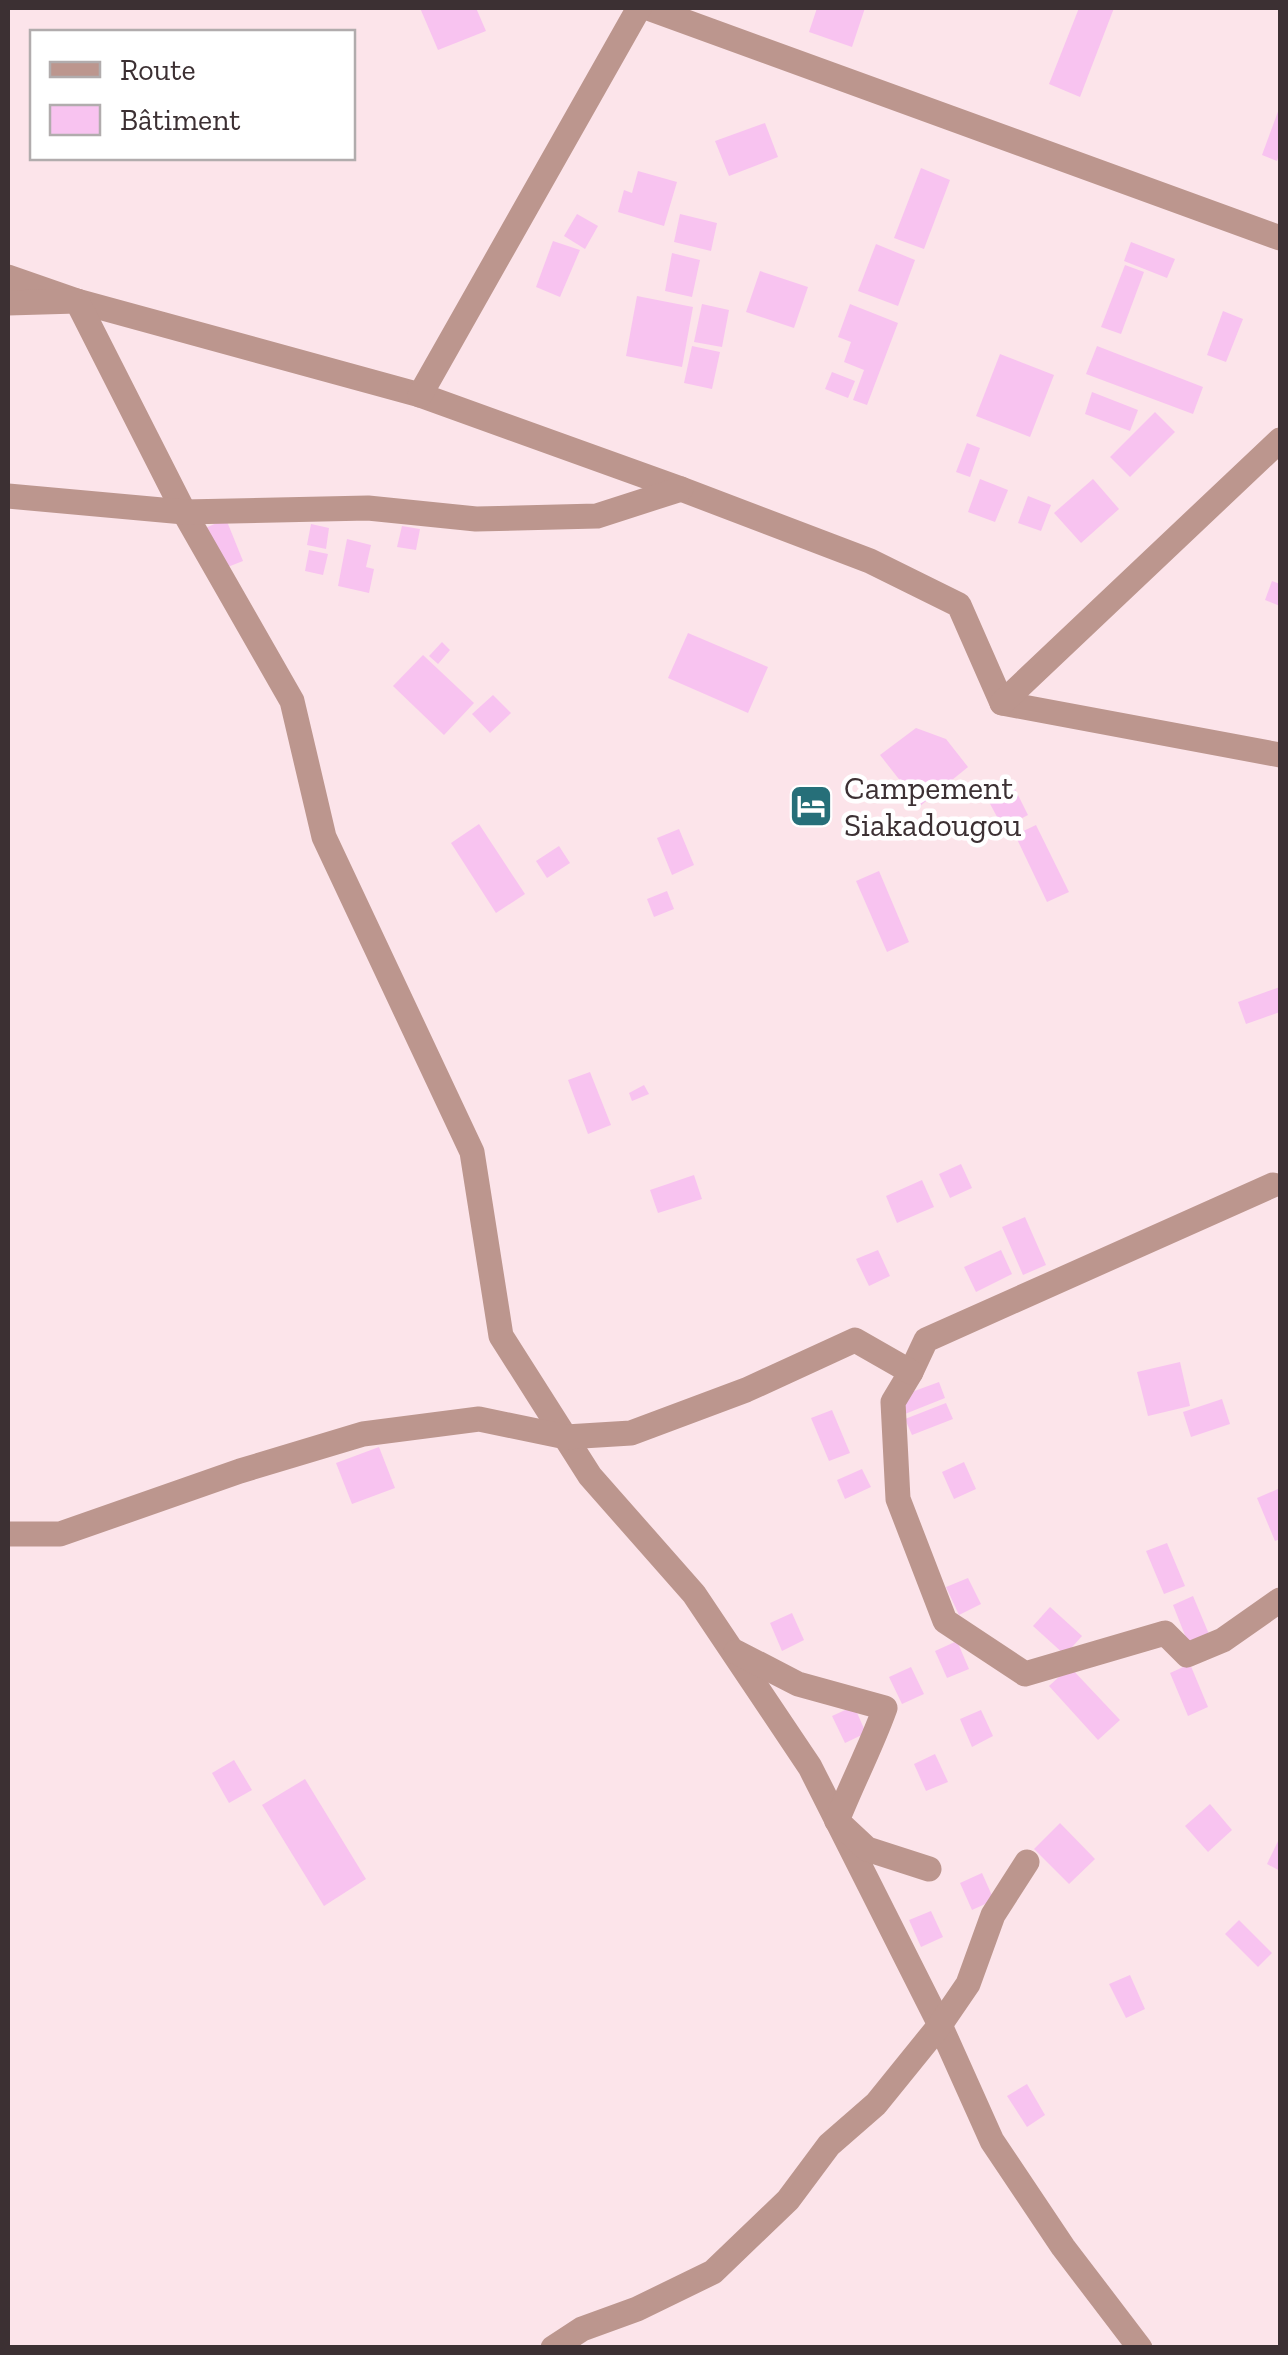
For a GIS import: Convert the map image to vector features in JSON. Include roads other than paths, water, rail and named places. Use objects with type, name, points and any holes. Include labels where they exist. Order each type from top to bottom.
[{"type":"street","points":[[420,395],[639,8]]},
{"type":"street","points":[[648,8],[1280,238]]},
{"type":"street","points":[[8,277],[77,301],[420,395],[870,561],[959,604],[1002,703]]},
{"type":"street","points":[[8,303],[77,301]]},
{"type":"street","points":[[77,301],[184,512],[292,702],[324,837],[472,1152],[501,1336],[590,1476],[694,1594],[810,1767],[940,2025],[992,2141],[1063,2247],[1140,2348]]},
{"type":"street","points":[[1002,703],[1280,440]]},
{"type":"street","points":[[8,496],[184,512],[368,508],[476,519],[597,516],[681,490]]},
{"type":"street","points":[[1002,703],[1280,754]]},
{"type":"street","points":[[1272,1185],[926,1340],[892,1402],[898,1499],[945,1621],[1024,1674],[1165,1633],[1187,1655],[1224,1640],[1280,1600]]},
{"type":"street","points":[[8,1534],[60,1534],[240,1471],[362,1434],[479,1419],[566,1438],[631,1433],[746,1390],[854,1340],[911,1372]]},
{"type":"street","points":[[732,1650],[798,1684],[886,1708],[838,1821]]},
{"type":"street","points":[[838,1821],[867,1849],[929,1868]]},
{"type":"street","points":[[553,2348],[582,2329],[637,2309],[714,2272],[788,2200],[829,2145],[876,2104],[940,2025],[968,1984],[992,1915],[1027,1862]]},
{"type":"place","name":"Campement Siakadougou","points":[[811,806]]}]
